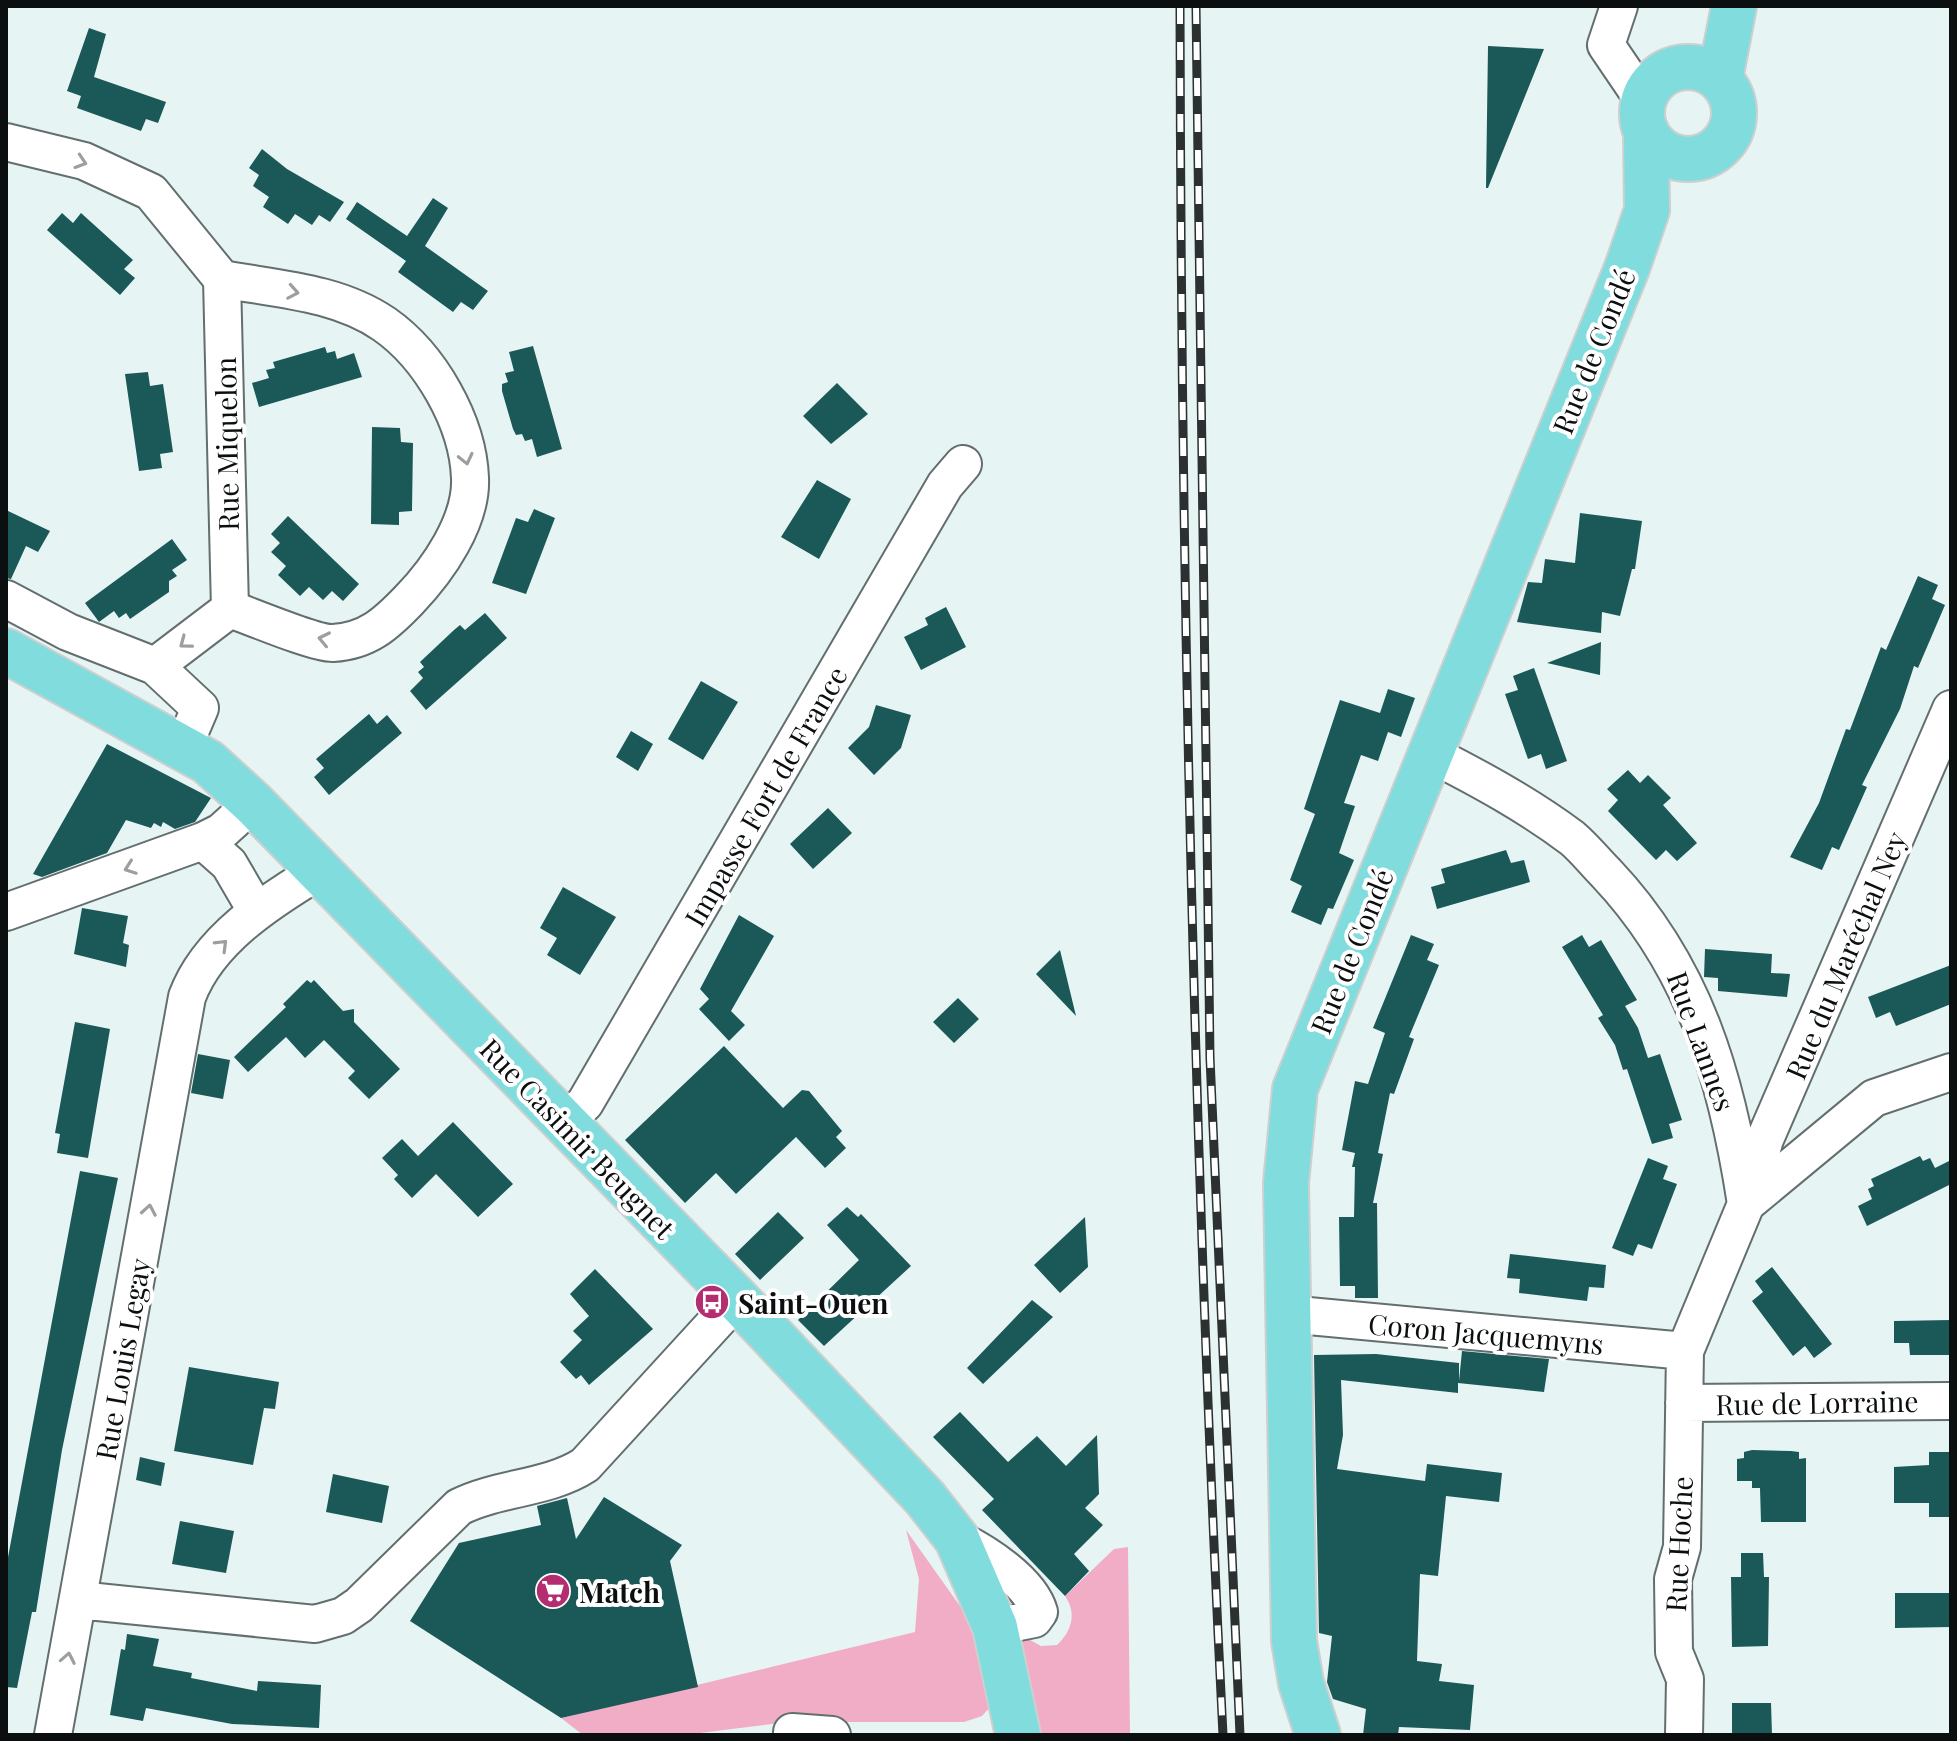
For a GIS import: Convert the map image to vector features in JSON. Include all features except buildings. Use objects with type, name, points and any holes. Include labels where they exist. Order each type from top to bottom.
[{"type":"main road","points":[[1706,73],[1732,6]]},
{"type":"main road","points":[[1706,73],[1734,106],[1734,121],[1720,146],[1694,158],[1666,153],[1645,116],[1650,87],[1661,75],[1706,73]]},
{"type":"main road","name":"Rue de Condé","points":[[1645,116],[1647,210]]},
{"type":"main road","name":"Rue de Condé","points":[[1318,1735],[1301,1683],[1294,1641],[1286,1183],[1295,1089],[1647,210],[1694,158]]},
{"type":"main road","name":"Rue Casimir Beugnet","points":[[6,651],[208,762],[253,803],[737,1299],[925,1498],[957,1539],[995,1627],[1010,1734]]},
{"type":"street","points":[[1619,6],[1606,45],[1645,116]]},
{"type":"street","points":[[6,142],[84,161],[151,192],[222,279],[335,299],[385,325],[424,362],[454,408],[470,479],[457,535],[424,585],[380,630],[331,644],[230,609],[155,666]]},
{"type":"street","name":"Rue Miquelon","points":[[222,279],[230,609]]},
{"type":"street","name":"Impasse Fort de France","points":[[563,1124],[585,1103],[945,485],[963,464]]},
{"type":"street","points":[[6,599],[68,632],[155,666],[200,708],[183,748]]},
{"type":"street","name":"Rue du Maréchal Ney","points":[[1685,1351],[1746,1204],[1765,1139],[1951,709]]},
{"type":"street","name":"Rue Lannes","points":[[1431,754],[1497,787],[1574,840],[1629,898],[1661,940],[1688,988],[1722,1083],[1736,1138],[1746,1204]]},
{"type":"street","points":[[6,912],[203,841],[221,832],[253,803]]},
{"type":"street","points":[[203,841],[229,864],[257,912],[319,871]]},
{"type":"street","name":"Rue Louis Legay","points":[[53,1735],[192,983],[217,949],[257,912]]},
{"type":"street","points":[[1746,1204],[1874,1098],[1951,1072]]},
{"type":"street","points":[[78,1600],[315,1624],[343,1616],[359,1605],[459,1507],[478,1498],[570,1475],[585,1465],[737,1299]]},
{"type":"street","name":"Coron Jacquemyns","points":[[1287,1314],[1685,1351]]},
{"type":"street","name":"Rue Hoche","points":[[1684,1735],[1685,1679],[1674,1652],[1673,1594],[1682,1547],[1685,1351]]},
{"type":"street","name":"Rue de Lorraine","points":[[1684,1403],[1951,1401]]},
{"type":"street","points":[[792,1735],[792,1732],[832,1735]]},
{"type":"shaded area","points":[[906,1530],[972,1623],[990,1707],[982,1716],[964,1722],[787,1722],[684,1735],[583,1735],[561,1718],[915,1632],[919,1579]]},
{"type":"shaded area","points":[[1128,1547],[1130,1735],[1038,1735],[1021,1635],[1041,1646],[1057,1645],[1071,1622],[1071,1609],[1065,1596],[1114,1549]]},
{"type":"railway","points":[[1180,6],[1183,439],[1191,871],[1204,1303],[1223,1735]]},
{"type":"railway","points":[[1196,6],[1210,1058],[1240,1735]]},
{"type":"place","name":"Saint-Ouen","points":[[712,1302]]},
{"type":"place","name":"Match","points":[[553,1591]]}]
